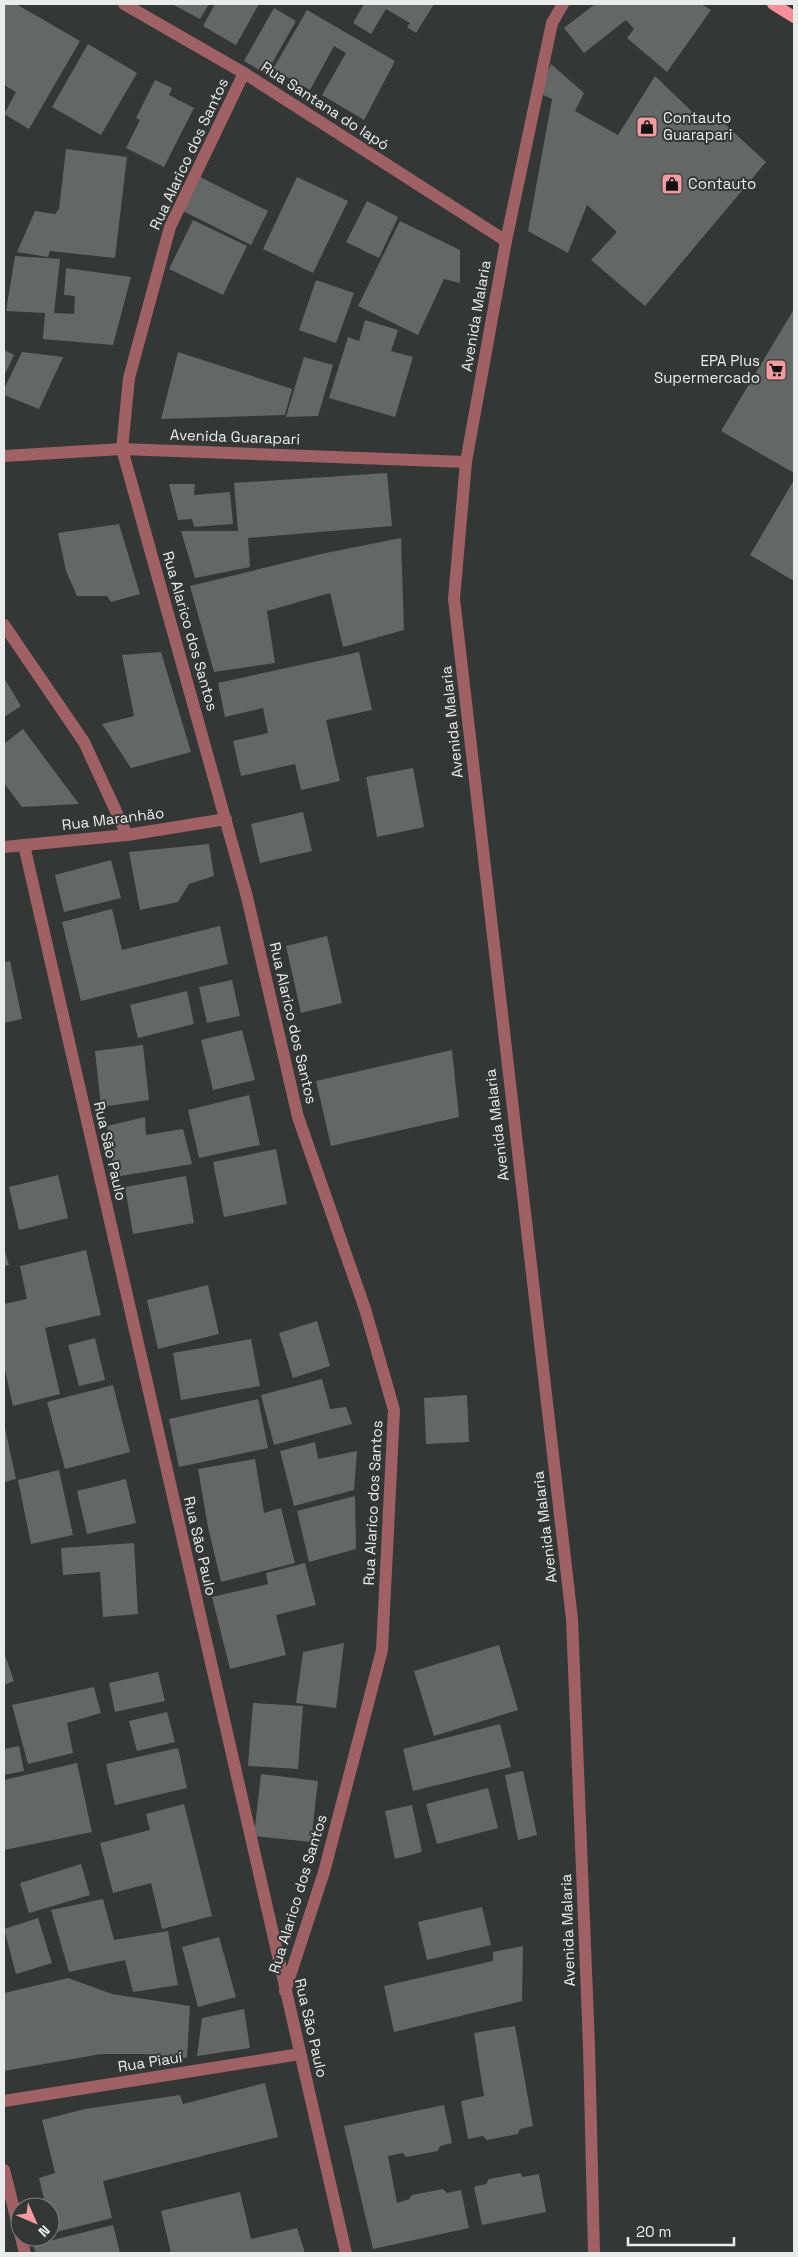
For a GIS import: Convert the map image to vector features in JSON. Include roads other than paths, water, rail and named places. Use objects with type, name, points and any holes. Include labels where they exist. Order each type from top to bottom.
[{"type":"main road","points":[[773,4],[794,17]]},
{"type":"street","name":"Rua Santana do Iapó","points":[[124,4],[244,73],[506,241]]},
{"type":"street","name":"Avenida Malaria","points":[[562,4],[552,23],[506,241],[466,462],[454,599],[572,1619],[589,2046],[594,2253]]},
{"type":"street","name":"Rua Alarico dos Santos","points":[[244,73],[170,227],[130,378],[122,449],[247,897],[298,1117],[365,1309],[394,1410],[382,1650],[324,1872],[286,1991]]},
{"type":"street","name":"Avenida Guarapari","points":[[4,456],[122,449],[466,462]]},
{"type":"street","points":[[4,625],[84,742],[127,835]]},
{"type":"street","name":"Rua Maranhão","points":[[4,847],[127,835],[226,819]]},
{"type":"street","name":"Rua São Paulo","points":[[24,845],[346,2253]]},
{"type":"street","name":"Rua Piauí","points":[[4,2101],[300,2054]]},
{"type":"street","points":[[4,2170],[11,2197]]},
{"type":"place","name":"Contauto Guarapari","points":[[647,127]]},
{"type":"place","name":"Contauto","points":[[672,184]]},
{"type":"place","name":"EPA Plus Supermercado","points":[[776,370]]}]
